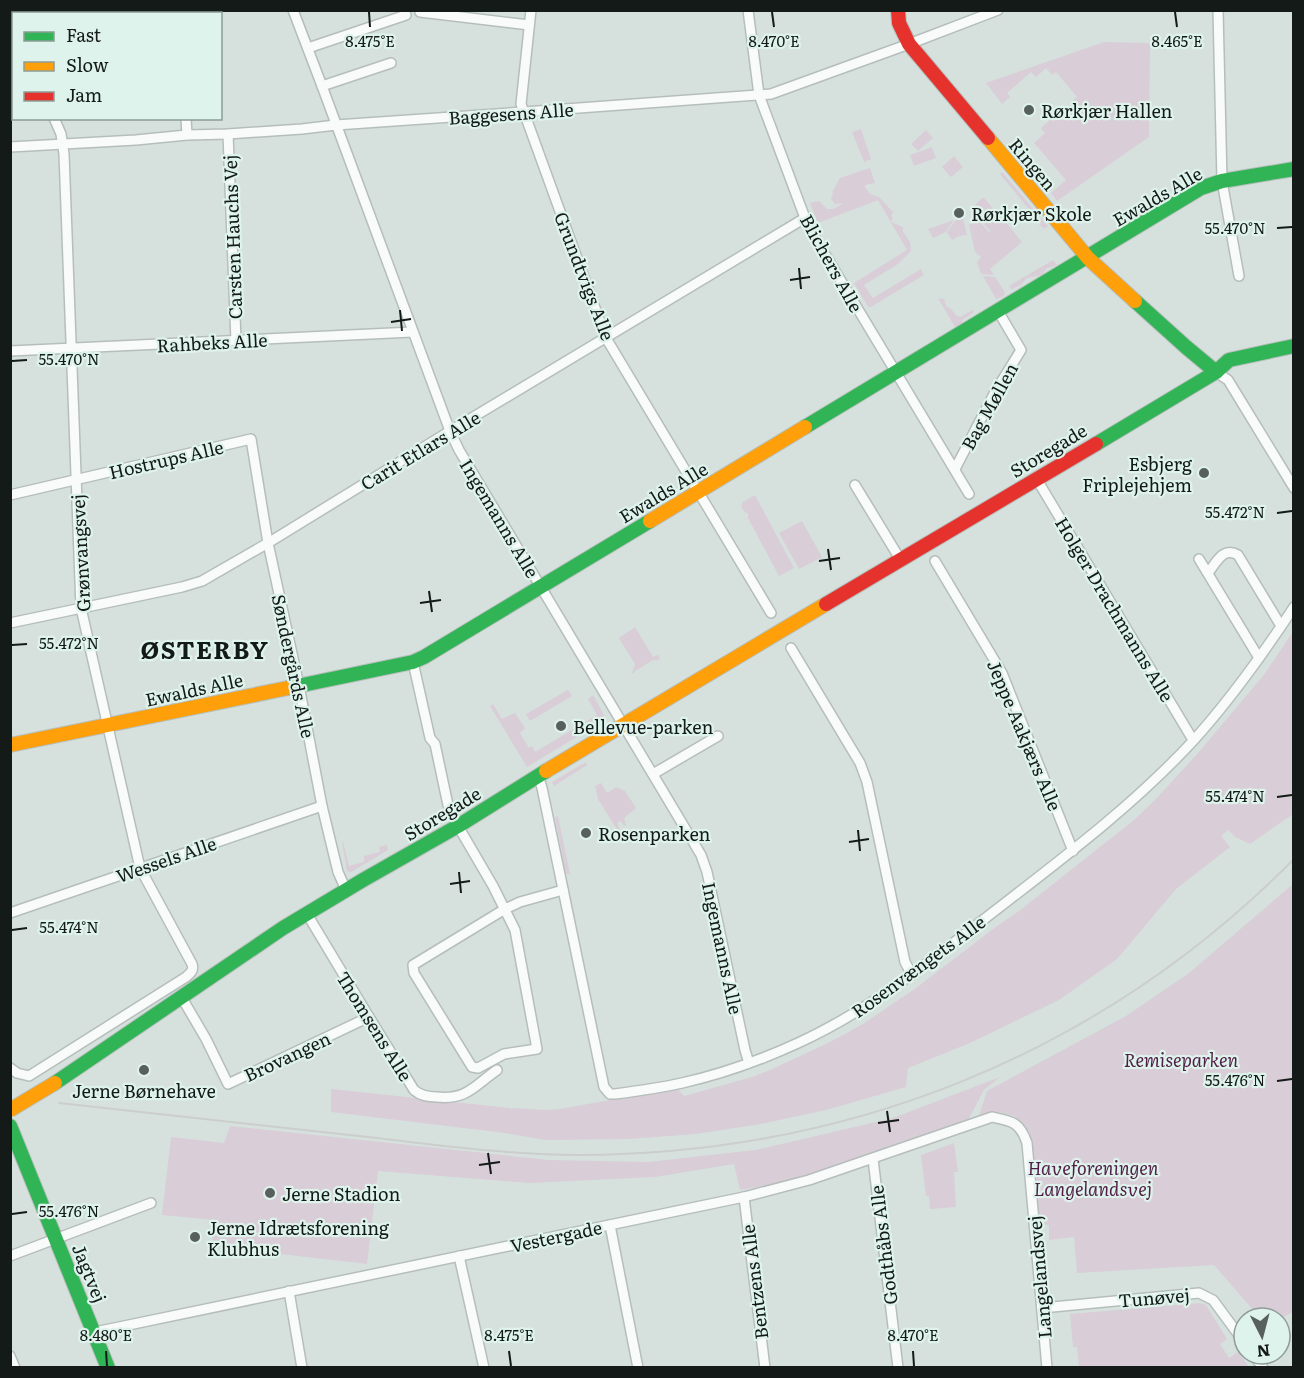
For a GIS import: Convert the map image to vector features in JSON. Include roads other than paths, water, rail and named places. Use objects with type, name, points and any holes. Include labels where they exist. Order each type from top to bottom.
[{"type":"street","name":"Ingemanns Alle","points":[[293,10],[459,450],[705,863],[749,1063]]},
{"type":"street","name":"Grundtvigs Alle","points":[[531,10],[521,104],[606,338],[771,613]]},
{"type":"street","name":"Blichers Alle","points":[[748,10],[759,95],[805,218],[969,494]]},
{"type":"street","name":"Ringen","points":[[898,10],[899,23],[909,44],[1088,258],[1216,372]]},
{"type":"street","name":"Baggesens Alle","points":[[10,147],[161,139],[187,135],[302,129],[771,94],[998,10]]},
{"type":"street","points":[[1218,10],[1222,181],[1239,276]]},
{"type":"street","points":[[420,12],[529,25]]},
{"type":"street","points":[[308,48],[406,15]]},
{"type":"street","points":[[322,86],[391,63]]},
{"type":"street","name":"Grønvangsvej","points":[[10,1068],[17,1073],[29,1076],[192,971],[192,964],[140,868],[81,608],[63,144],[55,120]]},
{"type":"street","points":[[186,120],[187,135]]},
{"type":"street","name":"Carsten Hauchs Vej","points":[[228,134],[236,340]]},
{"type":"street","name":"Ewalds Alle","points":[[10,745],[413,662],[542,587],[1201,188],[1222,181],[1293,170]]},
{"type":"street","name":"Carit Etlars Alle","points":[[10,623],[183,587],[202,581],[805,218]]},
{"type":"street","name":"Bag Møllen","points":[[955,469],[995,392],[1021,350],[998,312]]},
{"type":"street","name":"Rahbeks Alle","points":[[10,351],[413,332]]},
{"type":"street","name":"Storegade","points":[[10,1110],[55,1083],[283,928],[458,826],[538,775],[1216,372],[1229,360],[1293,346]]},
{"type":"street","name":"Storegade","points":[[1216,372],[1293,355]]},
{"type":"street","points":[[1216,372],[1228,380],[1293,488]]},
{"type":"street","name":"Hostrups Alle","points":[[10,495],[252,439]]},
{"type":"street","name":"Søndergårds Alle","points":[[252,439],[268,543],[322,806],[338,872],[346,890]]},
{"type":"street","name":"Holger Drachmanns Alle","points":[[1036,478],[1193,741]]},
{"type":"street","points":[[855,485],[900,559]]},
{"type":"street","points":[[1208,573],[1223,553],[1233,552],[1238,555],[1281,626]]},
{"type":"street","points":[[1199,559],[1259,658]]},
{"type":"street","name":"Jeppe Aakjærs Alle","points":[[935,561],[1002,673],[1073,851]]},
{"type":"street","name":"Rosenvængets Alle","points":[[538,775],[604,1087],[607,1092],[615,1094],[682,1083],[749,1063],[835,1024],[912,975],[1073,851],[1142,793],[1193,741],[1259,658],[1293,607]]},
{"type":"street","points":[[791,648],[860,764],[867,782],[905,962],[912,975]]},
{"type":"street","points":[[413,662],[430,738],[435,744],[447,805]]},
{"type":"street","points":[[653,774],[718,736]]},
{"type":"street","name":"Wessels Alle","points":[[10,913],[322,806]]},
{"type":"street","points":[[458,826],[505,909],[515,930],[537,1049],[504,1054],[478,1068],[472,1067],[414,973],[413,965],[505,909],[520,902],[563,890]]},
{"type":"street","name":"Thomsens Alle","points":[[306,914],[414,1090],[425,1096],[444,1098],[460,1096],[470,1092],[497,1070]]},
{"type":"street","name":"Brovangen","points":[[182,998],[206,1039],[228,1084],[369,1017]]},
{"type":"street","name":"Vestergade","points":[[94,1332],[744,1197],[809,1180],[992,1117],[1011,1121]]},
{"type":"street","name":"Langelandsvej","points":[[1011,1121],[1024,1133],[1027,1143],[1047,1368]]},
{"type":"street","name":"Jagtvej","points":[[10,1126],[108,1368]]},
{"type":"street","name":"Godthåbs Alle","points":[[873,1159],[898,1368]]},
{"type":"street","name":"Bentzens Alle","points":[[744,1197],[765,1368]]},
{"type":"street","points":[[10,1256],[151,1203]]},
{"type":"street","points":[[610,1225],[638,1368]]},
{"type":"street","points":[[459,1256],[484,1368]]},
{"type":"street","points":[[289,1291],[302,1368]]},
{"type":"street","name":"Tunøvej","points":[[1042,1308],[1199,1293],[1213,1300],[1232,1326]]},
{"type":"street","points":[[10,1356],[15,1368]]},
{"type":"railway","points":[[59,1103],[473,1149],[553,1155],[680,1150],[779,1136],[875,1112],[967,1079],[1055,1038],[1140,987],[1219,927],[1294,859]]},
{"type":"place","name":"Rørkjær Hallen","points":[[1029,110]]},
{"type":"place","name":"Rørkjær Skole","points":[[959,213]]},
{"type":"place","name":"Esbjerg Friplejehjem","points":[[1204,473]]},
{"type":"place","name":"Bellevue-parken","points":[[561,726]]},
{"type":"place","name":"Rosenparken","points":[[586,833]]},
{"type":"place","name":"Jerne Børnehave","points":[[144,1070]]},
{"type":"place","name":"Jerne Stadion","points":[[270,1193]]},
{"type":"place","name":"Jerne Idrætsforening Klubhus","points":[[195,1237]]},
{"type":"district","name":"ØSTERBY","points":[[205,648]]},
{"type":"park label","name":"Remiseparken","points":[[1181,1059]]},
{"type":"park label","name":"Haveforeningen Langelandsvej","points":[[1093,1177]]}]
